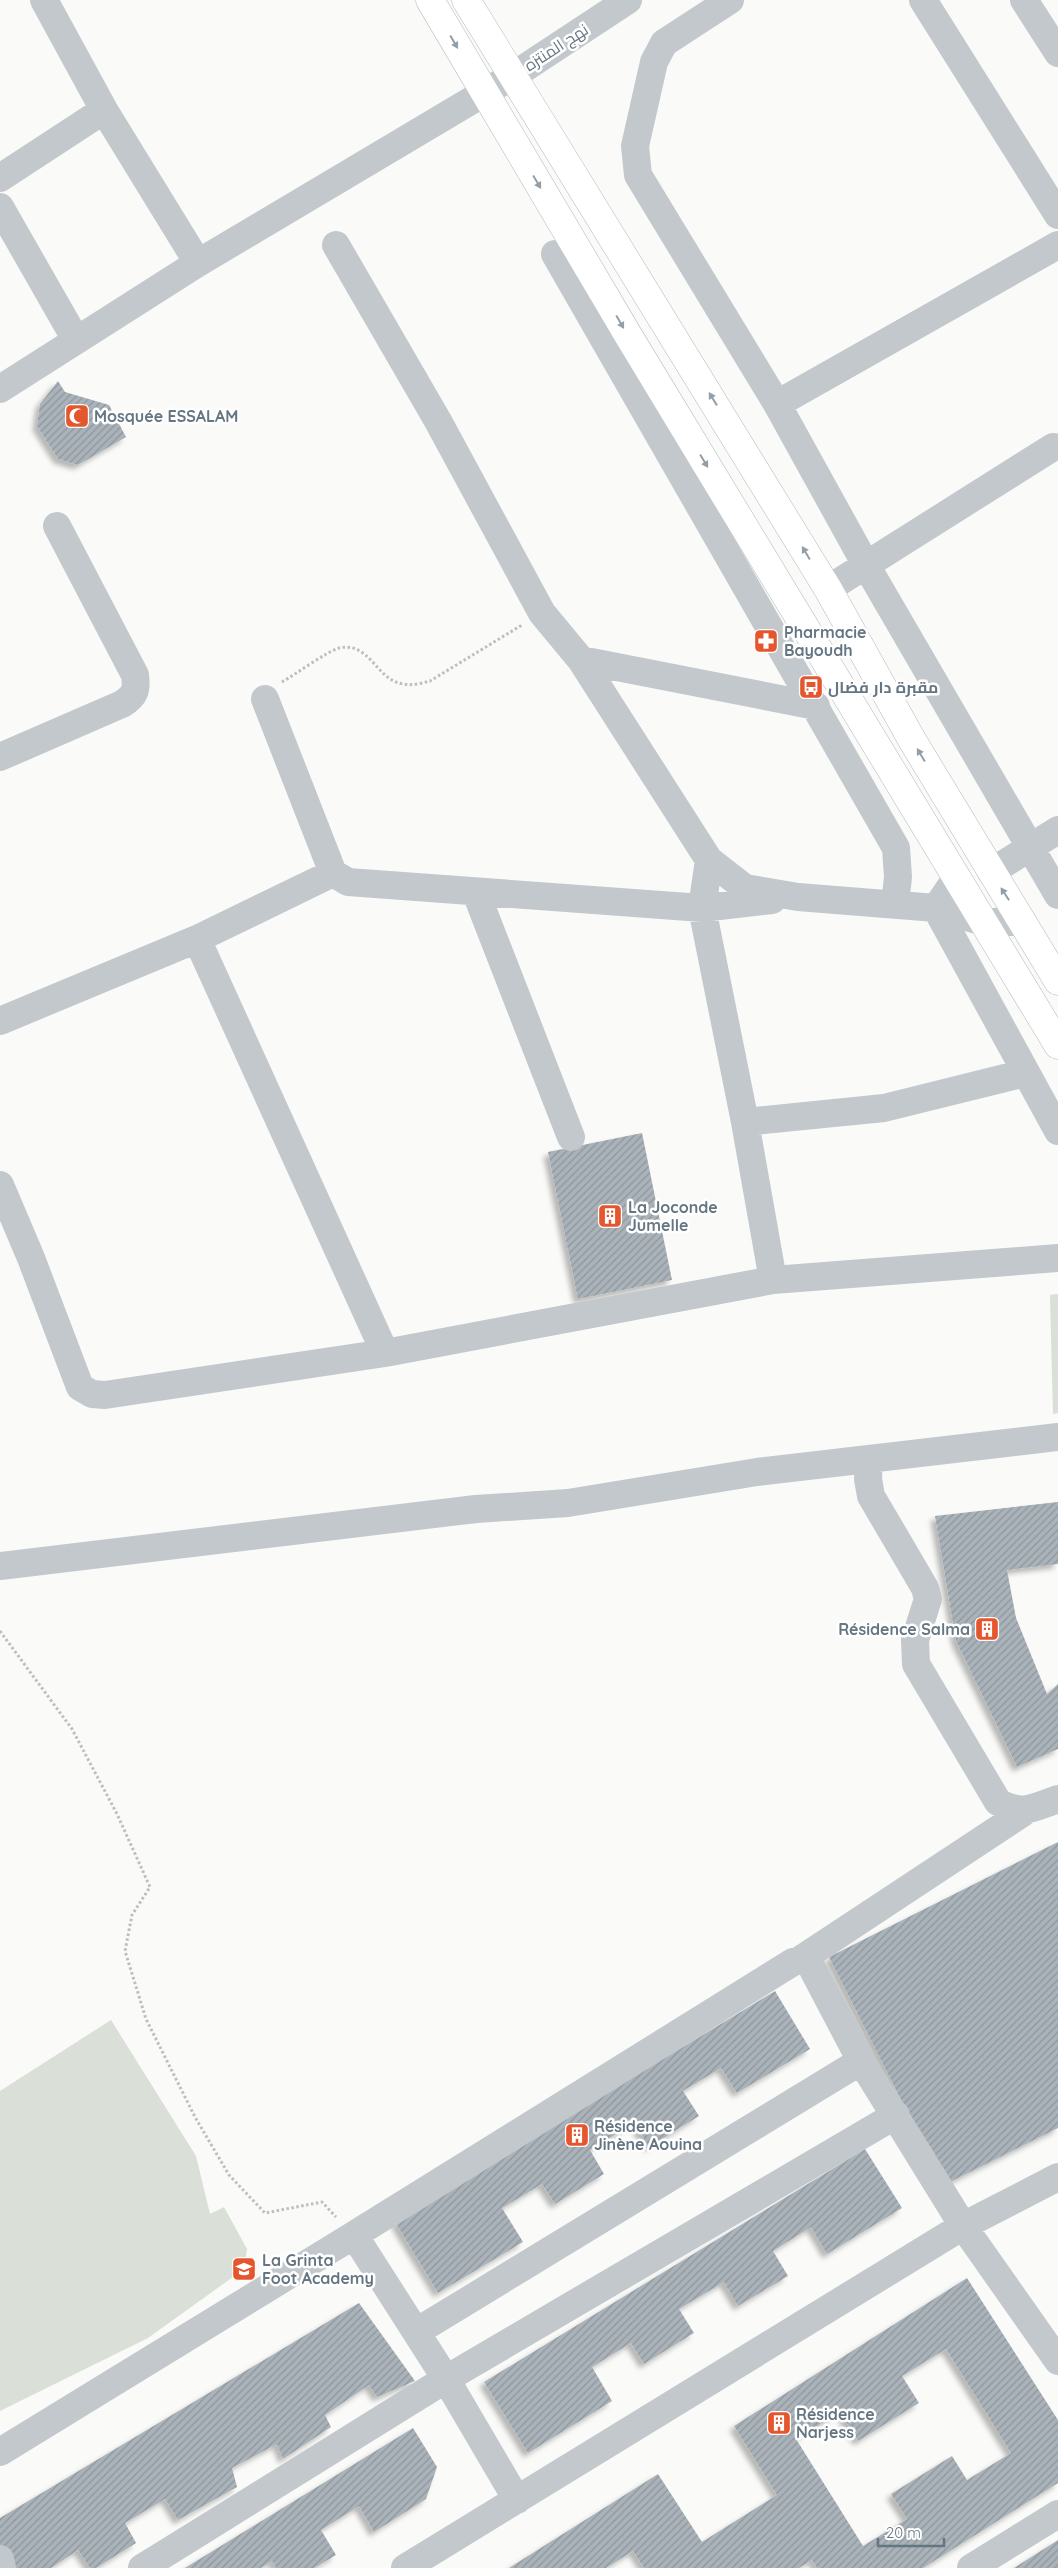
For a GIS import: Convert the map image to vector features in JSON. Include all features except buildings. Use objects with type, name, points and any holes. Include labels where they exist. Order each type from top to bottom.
[{"type":"main road","points":[[430,0],[483,93],[1058,1045]]},
{"type":"main road","points":[[466,0],[514,75],[828,589],[912,740],[1058,981]]},
{"type":"street","points":[[44,0],[104,110],[198,263]]},
{"type":"street","name":"نهج المنتزه","points":[[0,389],[198,263],[514,75],[628,0]]},
{"type":"street","points":[[730,0],[664,43],[654,62],[635,146],[638,175],[777,404],[866,565],[1058,895]]},
{"type":"street","points":[[923,0],[1058,215]]},
{"type":"street","points":[[1024,0],[1058,53]]},
{"type":"street","points":[[0,178],[104,110]]},
{"type":"street","points":[[0,207],[76,340]]},
{"type":"street","points":[[336,244],[438,421],[542,614],[582,660],[709,860],[745,888],[798,897],[936,908],[984,922],[1023,922]]},
{"type":"street","points":[[777,404],[1058,245]]},
{"type":"street","points":[[555,254],[896,848],[898,878],[895,905]]},
{"type":"street","points":[[828,589],[1053,447]]},
{"type":"street","points":[[0,756],[122,704],[131,698],[137,689],[136,676],[57,526]]},
{"type":"street","points":[[582,660],[816,706]]},
{"type":"street","points":[[265,699],[333,873],[348,882],[476,893],[702,908],[798,897]]},
{"type":"street","points":[[991,872],[1058,830]]},
{"type":"street","points":[[709,860],[702,908],[745,1122],[773,1280]]},
{"type":"street","points":[[0,1021],[197,939],[333,873]]},
{"type":"street","points":[[936,908],[957,877]]},
{"type":"street","points":[[476,893],[572,1137]]},
{"type":"street","points":[[936,908],[1058,1131]]},
{"type":"street","points":[[197,939],[385,1352]]},
{"type":"street","points":[[745,1122],[884,1108],[1025,1072]]},
{"type":"street","points":[[0,1185],[31,1258],[80,1387],[92,1394],[105,1395],[385,1352],[773,1280],[1058,1258]]},
{"type":"street","points":[[0,1566],[457,1511],[568,1503],[757,1472],[1058,1437]]},
{"type":"street","points":[[869,1459],[868,1479],[871,1496],[926,1588],[928,1598],[915,1640],[916,1664],[998,1802],[1013,1810],[1027,1810]]},
{"type":"street","points":[[0,2452],[793,1962],[800,1960],[1027,1810],[1058,1799]]},
{"type":"street","points":[[800,1960],[810,1964],[861,2061],[963,2226],[1058,2361]]},
{"type":"street","points":[[416,2332],[861,2061]]},
{"type":"street","points":[[142,2568],[446,2379],[896,2115]]},
{"type":"street","points":[[405,2568],[963,2226],[1058,2177]]},
{"type":"street","points":[[354,2235],[446,2379],[517,2500]]},
{"type":"street","points":[[971,2568],[1058,2514]]},
{"type":"street","points":[[0,2559],[2,2568]]},
{"type":"path","points":[[265,699],[269,690],[338,649],[360,649],[388,677],[402,684],[417,684],[430,681],[542,614]]},
{"type":"path","points":[[0,1631],[72,1730],[117,1814],[150,1887],[132,1916],[125,1951],[146,2019],[195,2117],[229,2175],[265,2213],[322,2202],[354,2235]]},
{"type":"shaded area","points":[[1058,1294],[1058,1413],[1053,1414],[1050,1295]]},
{"type":"shaded area","points":[[111,2020],[196,2156],[210,2214],[224,2207],[247,2249],[244,2269],[148,2338],[0,2411],[0,2091]]},
{"type":"place","name":"Mosquée ESSALAM","points":[[77,416]]},
{"type":"place","name":"Pharmacie Bayoudh","points":[[766,641]]},
{"type":"place","name":"مقبرة دار فضال","points":[[811,687]]},
{"type":"place","name":"La Joconde Jumelle","points":[[610,1216]]},
{"type":"place","name":"Résidence Salma","points":[[987,1629]]},
{"type":"place","name":"Résidence Jinène Aouina","points":[[577,2135]]},
{"type":"place","name":"La Grinta Foot Academy","points":[[244,2269]]},
{"type":"place","name":"Résidence Narjess","points":[[779,2423]]}]
